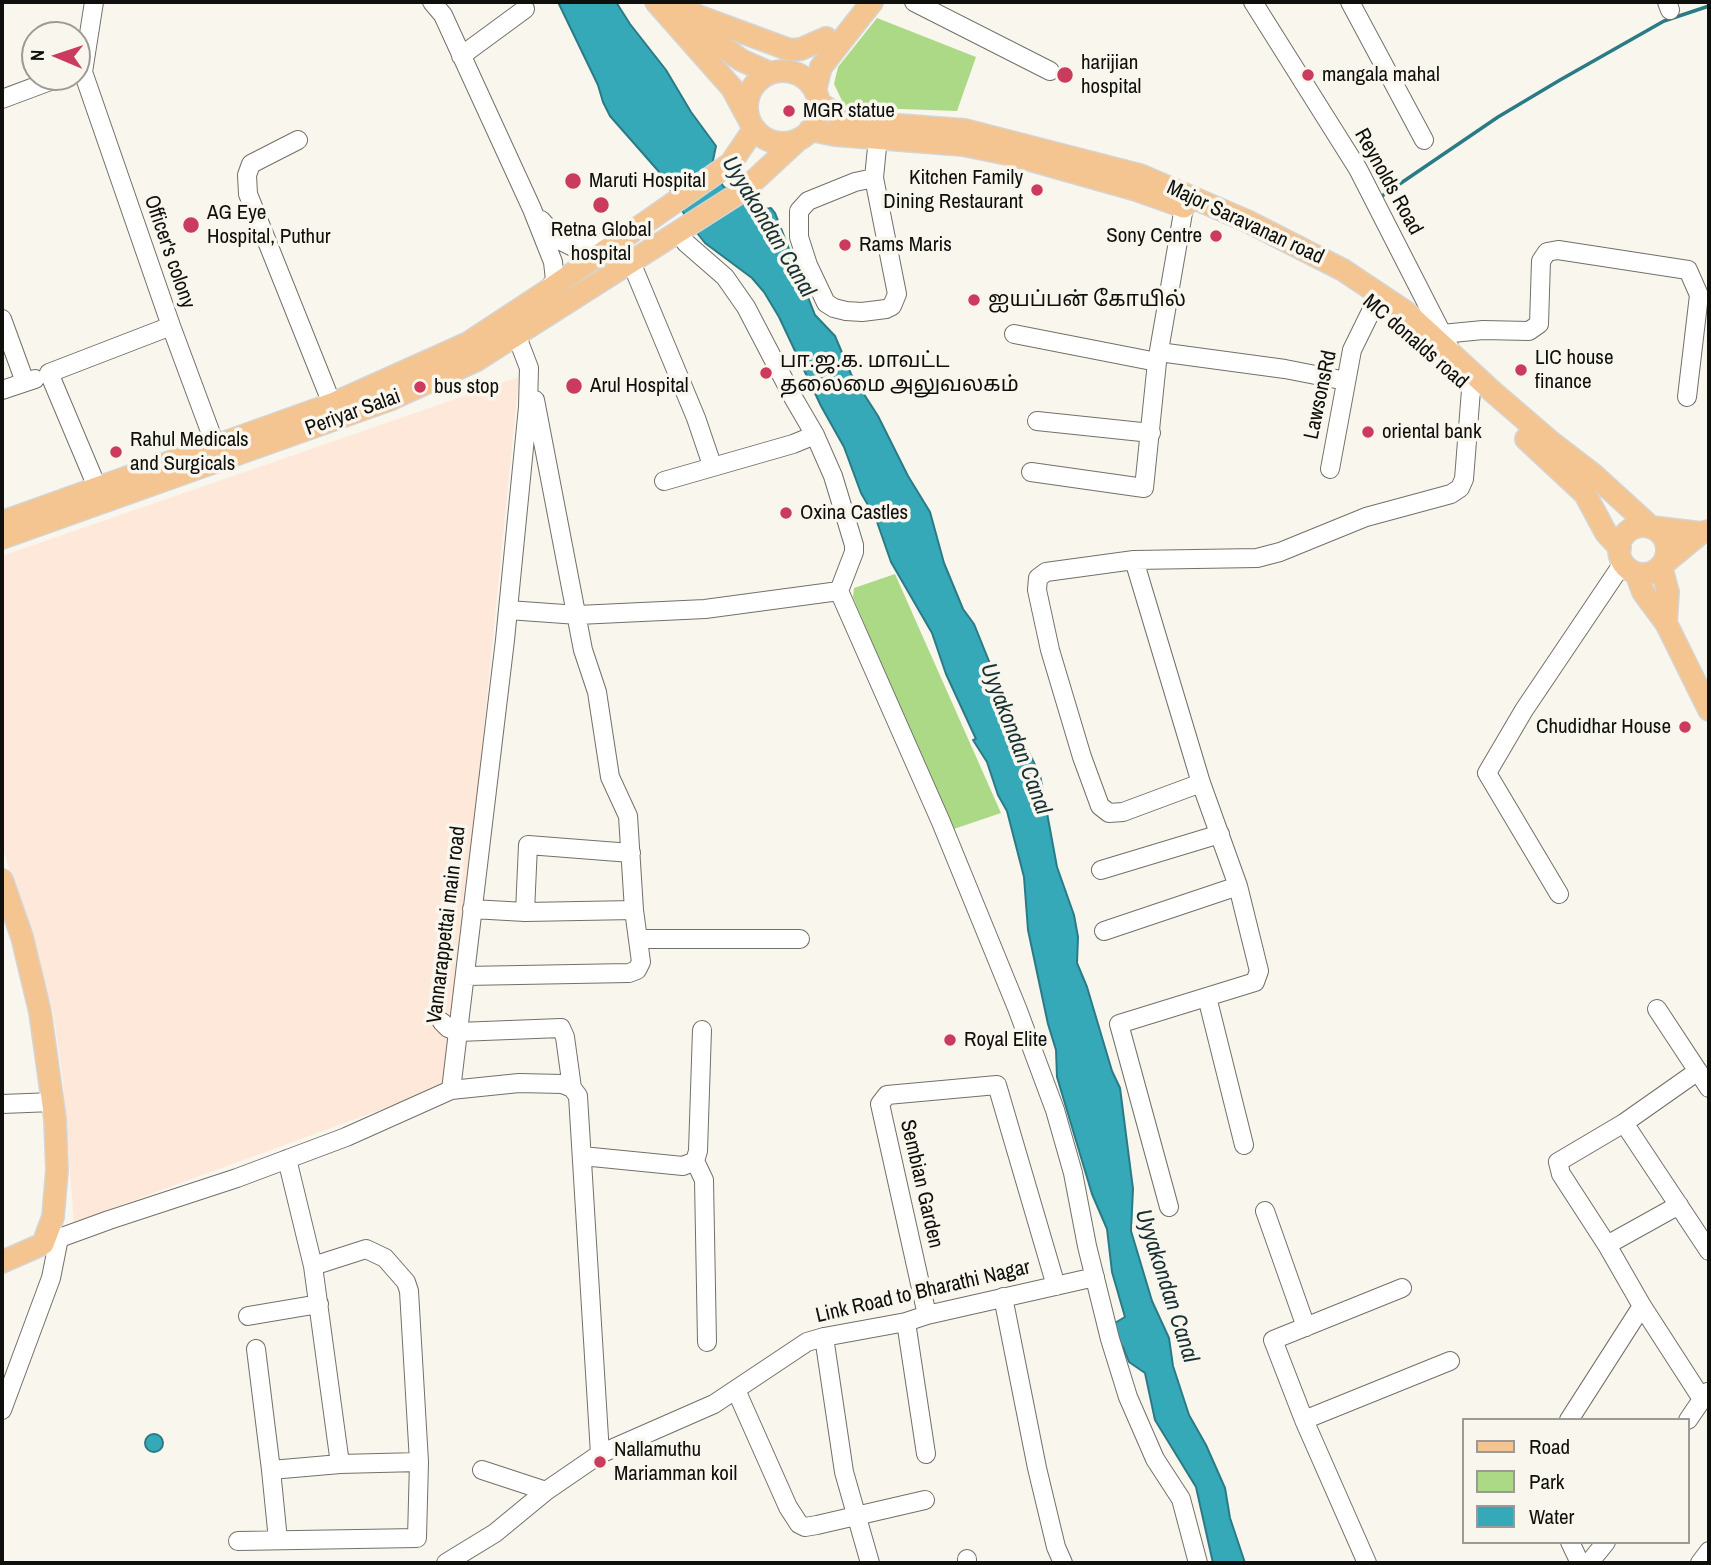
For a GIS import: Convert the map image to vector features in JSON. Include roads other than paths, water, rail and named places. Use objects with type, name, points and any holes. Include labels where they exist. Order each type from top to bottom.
[{"type":"main road","points":[[656,2],[732,88],[751,123],[769,141],[789,143],[804,135],[815,122],[821,101],[821,67],[872,2]]},
{"type":"main road","points":[[751,123],[747,106],[755,84],[815,50],[854,2]]},
{"type":"main road","points":[[680,5],[698,16],[790,50],[801,49],[826,38]]},
{"type":"main road","points":[[680,5],[715,41],[741,61],[778,72],[797,74],[807,81],[821,101]]},
{"type":"main road","name":"Major Saravanan road","points":[[821,101],[842,118],[858,122],[965,130],[1140,176],[1188,194],[1295,244],[1377,298],[1406,312],[1551,442],[1590,484]]},
{"type":"main road","name":"Periyar Salai","points":[[2,538],[218,453],[468,343],[548,292],[731,163],[751,123]]},
{"type":"main road","name":"Periyar Salai","points":[[2,522],[97,487],[218,453],[410,391],[477,360],[744,190],[804,135]]},
{"type":"main road","name":"Major Saravanan road","points":[[804,135],[878,137],[975,147],[1136,190],[1184,207]]},
{"type":"main road","name":"MC donalds road","points":[[1184,207],[1322,269],[1377,298],[1471,390],[1575,482],[1590,484],[1651,527]]},
{"type":"main road","points":[[1590,484],[1606,533],[1666,623],[1709,710]]},
{"type":"main road","points":[[1626,561],[1622,540],[1640,526],[1705,532]]},
{"type":"main road","points":[[1651,527],[1659,532],[1667,548],[1661,566],[1668,593],[1666,623]]},
{"type":"main road","points":[[1626,561],[1653,572],[1705,532]]},
{"type":"main road","points":[[2,880],[22,937],[40,1012],[53,1102],[57,1170],[51,1241],[2,1262]]},
{"type":"street","points":[[90,21],[94,2]]},
{"type":"street","points":[[432,2],[443,15],[532,209],[555,270],[555,280],[548,292]]},
{"type":"street","points":[[914,2],[1050,71]]},
{"type":"street","name":"Reynolds Road","points":[[1253,2],[1358,169],[1471,390]]},
{"type":"street","points":[[1349,2],[1424,140]]},
{"type":"street","points":[[461,56],[525,9]]},
{"type":"street","points":[[2,99],[23,91]]},
{"type":"street","name":"Officer's colony","points":[[87,91],[218,453]]},
{"type":"street","points":[[874,178],[855,182],[808,201],[799,211],[799,237],[808,265],[826,303],[834,308],[846,311],[881,311],[892,306],[897,293],[874,178],[878,137]]},
{"type":"street","points":[[298,141],[251,164],[247,175],[248,194],[332,404]]},
{"type":"street","points":[[1031,472],[1144,488],[1158,357],[1184,207]]},
{"type":"street","points":[[532,209],[559,240],[573,247],[586,248],[631,233]]},
{"type":"street","points":[[678,233],[725,277],[746,307],[834,476],[853,538],[854,552],[839,591],[941,822],[1017,1008],[1055,1110],[1110,1339],[1128,1397],[1155,1459],[1181,1499],[1198,1563]]},
{"type":"street","points":[[1442,334],[1483,330],[1529,331],[1539,324],[1541,261],[1547,252],[1558,250],[1688,270],[1699,295],[1687,397]]},
{"type":"street","points":[[631,262],[696,418],[712,465]]},
{"type":"street","name":"LawsonsRd","points":[[1330,469],[1352,350],[1377,298]]},
{"type":"street","points":[[2,319],[25,382]]},
{"type":"street","points":[[2,390],[171,326]]},
{"type":"street","name":"Vannarappettai main road","points":[[451,1090],[508,610],[528,407],[529,368],[516,334]]},
{"type":"street","points":[[1014,334],[1158,357],[1285,369],[1346,381]]},
{"type":"street","points":[[465,976],[629,973],[637,970],[641,962],[634,910],[628,816],[610,777],[597,692],[583,650],[529,368]]},
{"type":"street","points":[[49,373],[97,487]]},
{"type":"street","points":[[1201,783],[1123,812],[1109,813],[1100,806],[1082,757],[1050,650],[1037,590],[1038,578],[1046,572],[1134,560],[1256,558],[1280,552],[1366,517],[1451,494],[1460,488],[1464,479],[1471,390]]},
{"type":"street","points":[[1037,421],[1151,433]]},
{"type":"street","points":[[664,481],[712,465],[738,461],[815,435]]},
{"type":"street","points":[[1134,560],[1201,783],[1238,886],[1257,960],[1258,977],[1255,982],[1119,1024],[1169,1207]]},
{"type":"street","points":[[1559,894],[1487,773],[1524,710],[1626,561]]},
{"type":"street","points":[[508,610],[578,615],[705,609],[839,591]]},
{"type":"street","points":[[1101,870],[1220,834]]},
{"type":"street","points":[[525,912],[528,845],[631,853]]},
{"type":"street","points":[[1104,931],[1238,886]]},
{"type":"street","points":[[472,909],[525,912],[634,910]]},
{"type":"street","points":[[639,939],[800,939]]},
{"type":"street","points":[[1207,997],[1244,1145]]},
{"type":"street","points":[[1657,1009],[1709,1088]]},
{"type":"street","points":[[442,1022],[458,1032],[561,1028],[565,1037],[572,1088],[578,1096],[600,1454]]},
{"type":"street","points":[[702,1030],[698,1151],[695,1161],[704,1180],[707,1342]]},
{"type":"street","points":[[1689,1418],[1707,1394],[1642,1306],[1607,1245],[1560,1174],[1558,1162],[1624,1123],[1698,1070]]},
{"type":"street","points":[[2,1410],[51,1278],[51,1241],[346,1137],[451,1090],[519,1083],[562,1084],[572,1088]]},
{"type":"street","name":"Sembian Garden","points":[[928,1315],[880,1104],[887,1095],[997,1085],[1056,1286]]},
{"type":"street","points":[[2,1104],[53,1102]]},
{"type":"street","points":[[1624,1123],[1709,1251]]},
{"type":"street","points":[[582,1156],[683,1166],[695,1161]]},
{"type":"street","points":[[287,1159],[313,1266],[340,1464]]},
{"type":"street","points":[[1607,1245],[1679,1205]]},
{"type":"street","points":[[1265,1211],[1306,1327]]},
{"type":"street","points":[[238,1541],[417,1538],[419,1462],[409,1291],[406,1282],[385,1258],[366,1249],[313,1266]]},
{"type":"street","name":"Link Road to Bharathi Nagar","points":[[446,1563],[495,1533],[546,1491],[600,1454],[714,1404],[807,1342],[906,1322],[1095,1277]]},
{"type":"street","points":[[1367,1563],[1304,1420],[1273,1340],[1402,1288]]},
{"type":"street","points":[[1003,1297],[1037,1468],[1056,1547],[1063,1563]]},
{"type":"street","points":[[248,1316],[319,1304]]},
{"type":"street","points":[[1570,1418],[1642,1306]]},
{"type":"street","points":[[906,1322],[926,1454]]},
{"type":"street","points":[[824,1337],[844,1472],[870,1563]]},
{"type":"street","points":[[256,1349],[278,1540]]},
{"type":"street","points":[[1304,1420],[1450,1361]]},
{"type":"street","points":[[736,1390],[788,1507],[799,1524],[805,1527],[856,1518],[925,1500]]},
{"type":"street","points":[[271,1470],[340,1464],[419,1462]]},
{"type":"street","points":[[482,1470],[546,1491]]},
{"type":"street","points":[[1571,1544],[1580,1563]]},
{"type":"street","points":[[1589,1563],[1604,1544]]},
{"type":"street","points":[[1700,1563],[1709,1551]]},
{"type":"water","name":"Uyyakondan Canal","points":[[558,2],[616,2],[666,70],[691,112],[716,146],[712,165],[723,186],[736,197],[748,198],[754,208],[771,208],[775,213],[815,315],[835,336],[851,374],[878,416],[908,476],[930,512],[944,563],[963,609],[974,624],[999,686],[1011,727],[1016,726],[1040,775],[1057,867],[1074,915],[1078,937],[1077,963],[1120,1088],[1133,1189],[1131,1231],[1152,1301],[1169,1338],[1173,1366],[1189,1415],[1225,1488],[1230,1518],[1245,1563],[1213,1563],[1196,1487],[1155,1420],[1145,1373],[1129,1362],[1119,1343],[1113,1324],[1125,1317],[1112,1272],[1107,1229],[1092,1194],[1057,1077],[1056,1050],[1028,930],[1024,877],[1007,811],[998,795],[987,762],[973,740],[976,739],[946,674],[932,633],[891,562],[876,519],[861,493],[844,447],[821,406],[779,317],[752,278],[705,243],[690,224],[661,174],[610,116]]},
{"type":"water","points":[[154,1434],[160,1437],[163,1443],[160,1449],[154,1452],[148,1449],[145,1443],[148,1437]]},
{"type":"waterway","points":[[1379,198],[1498,117],[1560,80],[1664,21],[1709,6]]},
{"type":"place","name":"harijian hospital","points":[[1065,75]]},
{"type":"place","name":"mangala mahal","points":[[1308,75]]},
{"type":"place","name":"MGR statue","points":[[789,111]]},
{"type":"place","name":"Maruti Hospital","points":[[573,181]]},
{"type":"place","name":"Kitchen Family Dining Restaurant","points":[[1037,190]]},
{"type":"place","name":"Retna Global hospital","points":[[601,205]]},
{"type":"place","name":"AG Eye Hospital, Puthur","points":[[191,225]]},
{"type":"place","name":"Sony Centre","points":[[1216,236]]},
{"type":"place","name":"Rams Maris","points":[[845,245]]},
{"type":"place","name":"ஐயப்பன் கோயில்","points":[[974,300]]},
{"type":"place","name":"LIC house finance","points":[[1521,370]]},
{"type":"place","name":"பா.ஜ.க. மாவட்ட தலைமை அலுவலகம்","points":[[766,373]]},
{"type":"place","name":"Arul Hospital","points":[[574,386]]},
{"type":"place","name":"bus stop","points":[[420,387]]},
{"type":"place","name":"oriental bank","points":[[1368,432]]},
{"type":"place","name":"Rahul Medicals and Surgicals","points":[[116,452]]},
{"type":"place","name":"Oxina Castles","points":[[786,513]]},
{"type":"place","name":"Chudidhar House","points":[[1685,727]]},
{"type":"place","name":"Royal Elite","points":[[950,1040]]},
{"type":"place","name":"Nallamuthu Mariamman koil","points":[[600,1462]]}]
